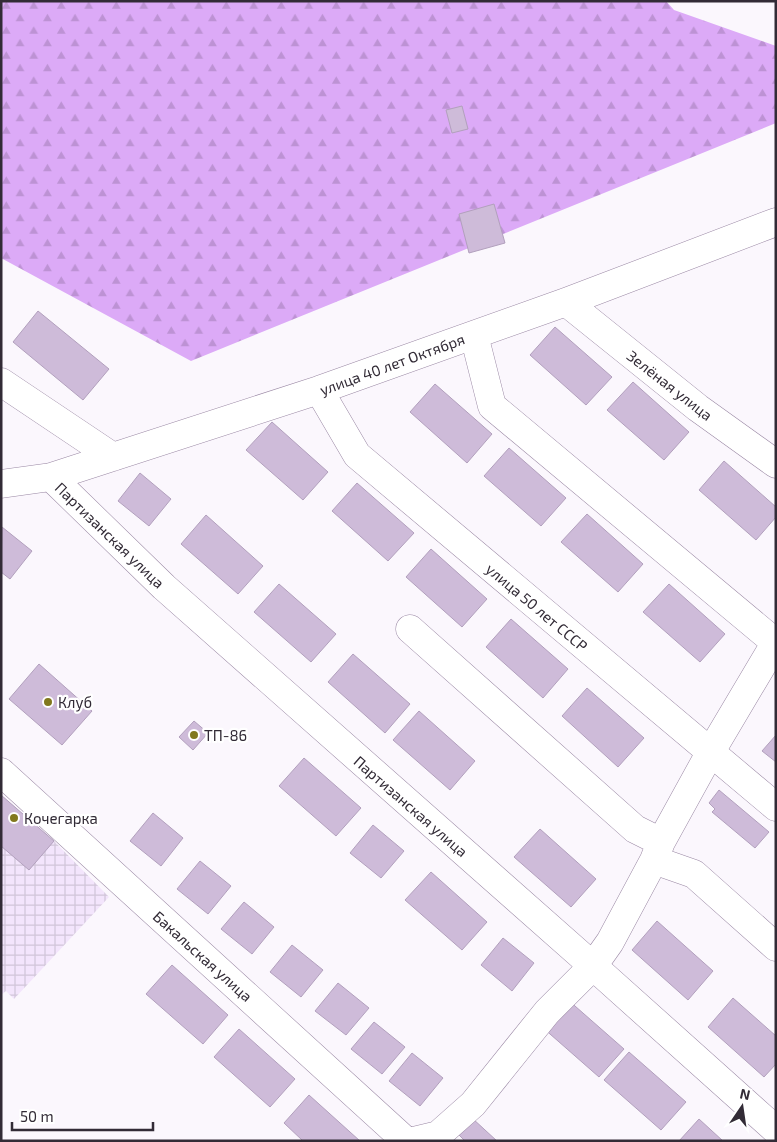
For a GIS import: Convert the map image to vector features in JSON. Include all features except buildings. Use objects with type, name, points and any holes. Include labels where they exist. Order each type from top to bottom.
[{"type":"street","name":"улица 40 лет Октября","points":[[1,484],[50,477],[319,390],[566,302],[776,222]]},
{"type":"street","name":"Зелёная улица","points":[[566,302],[698,408],[776,464]]},
{"type":"street","points":[[413,1141],[438,1136],[473,1104],[547,1012],[593,966],[610,942],[710,753],[776,643],[492,406],[474,335]]},
{"type":"street","points":[[1,382],[113,457]]},
{"type":"street","name":"улица 50 лет СССР","points":[[319,390],[357,455],[776,807]]},
{"type":"street","name":"Партизанская улица","points":[[50,477],[164,587],[776,1130]]},
{"type":"street","points":[[410,629],[658,851],[694,874],[776,947]]},
{"type":"street","name":"Бакальская улица","points":[[1,772],[406,1141]]},
{"type":"shaded area","points":[[1,795],[54,841],[109,897],[14,999],[6,991],[1,995]]},
{"type":"green space","points":[[1,1],[666,1],[674,10],[776,46],[776,123],[191,361],[1,258]]},
{"type":"place","name":"Клуб","points":[[48,702]]},
{"type":"place","name":"ТП-86","points":[[194,735]]},
{"type":"place","name":"Кочегарка","points":[[14,818]]}]
